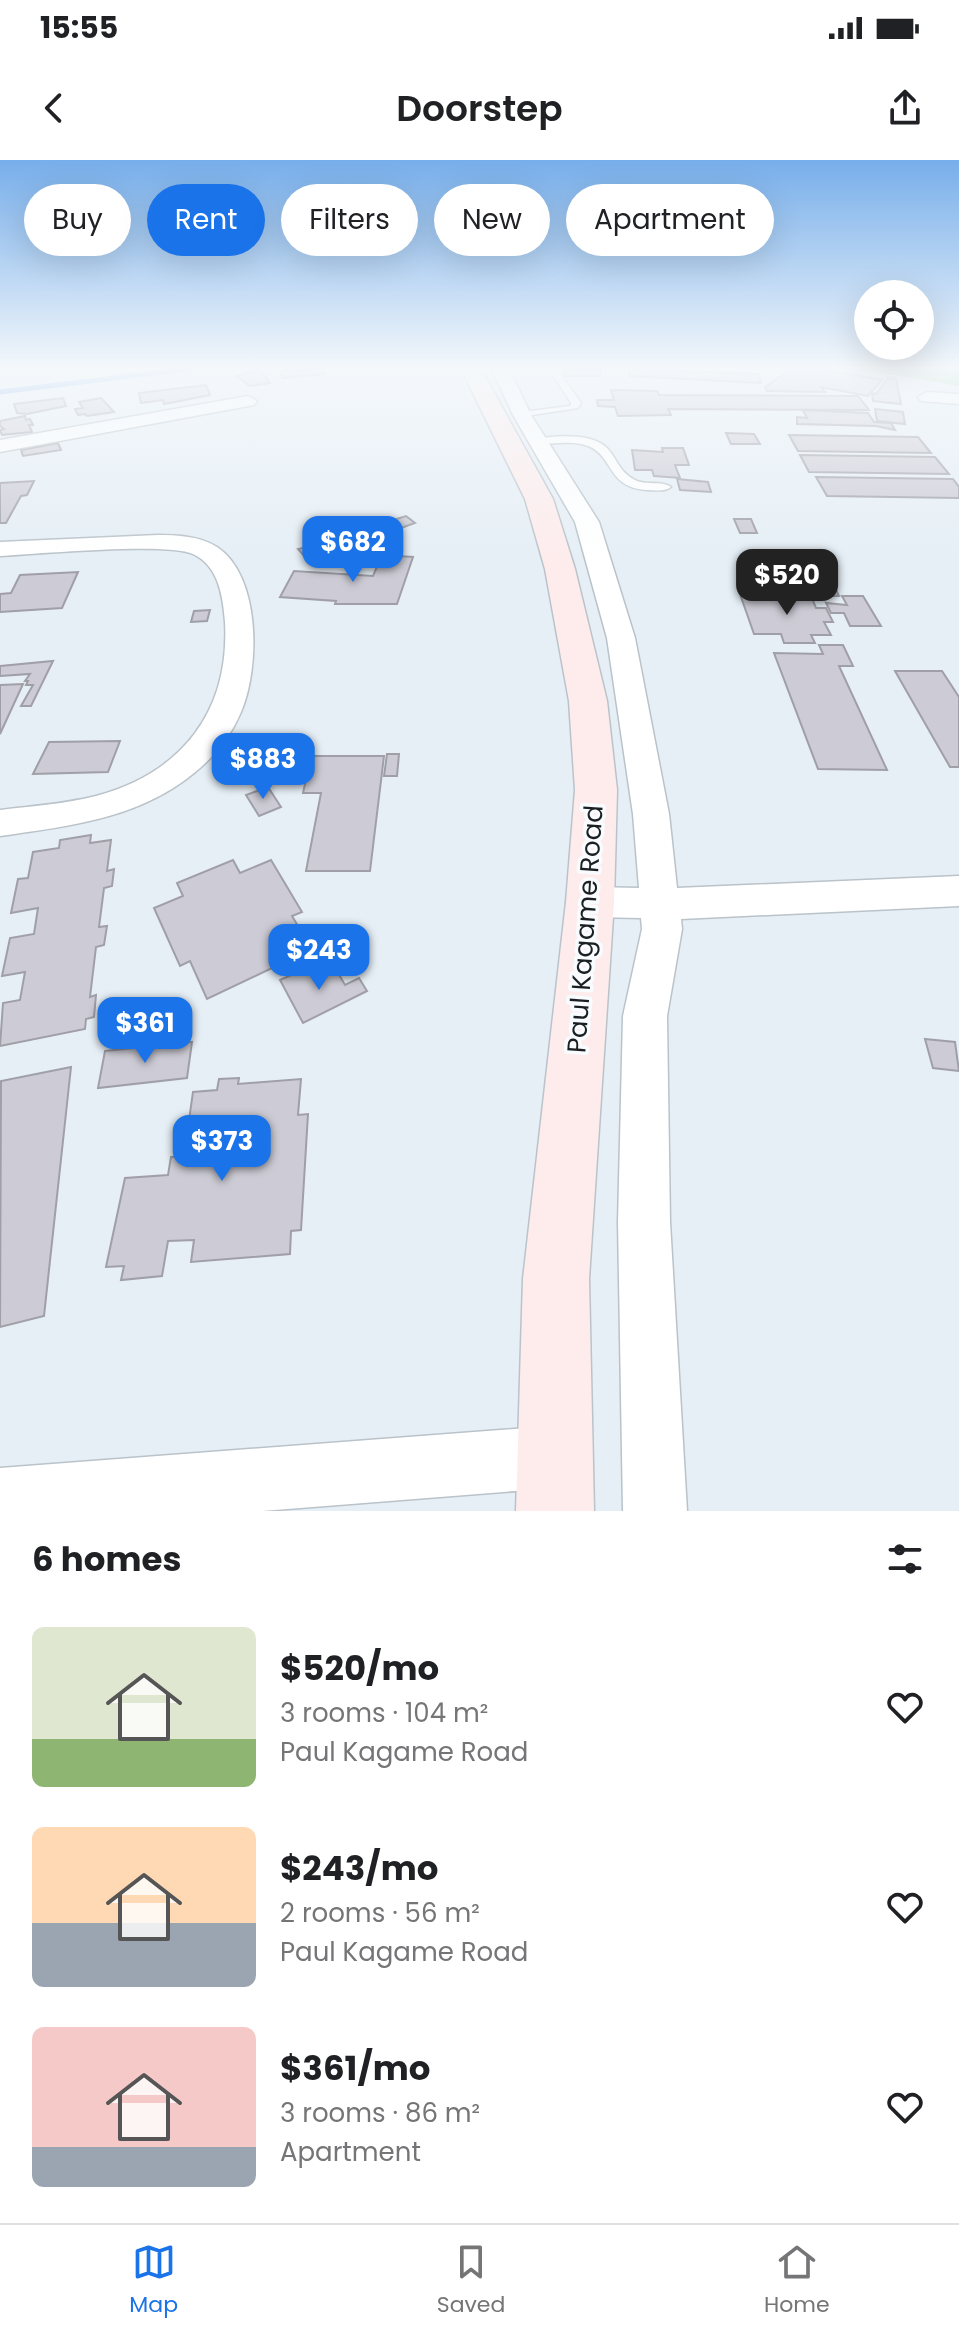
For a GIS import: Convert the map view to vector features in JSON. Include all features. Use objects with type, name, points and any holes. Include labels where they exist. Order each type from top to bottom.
[{"type":"street","points":[[0,446],[77,432]]},
{"type":"street","name":"Paul Kagame Road","points":[[504,432],[539,499],[577,637],[588,701],[596,790],[590,902],[556,1279],[554,1484]]},
{"type":"street","points":[[532,432],[583,514],[621,638],[651,814],[662,929],[645,1016],[644,1222],[655,1511]]},
{"type":"street","points":[[0,549],[166,542],[200,548],[219,562],[236,592],[239,629],[226,714],[214,733],[169,773],[119,801],[81,811],[0,823]]},
{"type":"street","points":[[590,902],[708,904],[959,891]]},
{"type":"street","points":[[0,1500],[554,1484]]},
{"type":"lane","points":[[548,432],[587,441],[602,449],[618,475],[638,486],[666,487]]},
{"type":"building","points":[[1,432],[32,432],[2,435]]},
{"type":"building","points":[[726,433],[754,434],[760,444],[731,444]]},
{"type":"building","points":[[789,435],[918,437],[931,453],[798,451]]},
{"type":"building","points":[[58,443],[61,450],[23,456],[21,450]]},
{"type":"building","points":[[662,448],[683,448],[689,465],[675,465],[680,478],[654,476],[652,470],[635,470],[632,450],[663,452]]},
{"type":"building","points":[[800,455],[935,457],[949,474],[809,472]]},
{"type":"building","points":[[816,477],[953,479],[959,487],[959,498],[827,496]]},
{"type":"building","points":[[677,479],[708,482],[711,492],[680,490]]},
{"type":"building","points":[[34,481],[27,495],[21,496],[6,523],[0,523],[0,483]]},
{"type":"building","points":[[406,516],[415,523],[401,528],[397,553],[382,553],[386,532],[373,536],[364,529]]},
{"type":"building","points":[[734,519],[751,519],[757,533],[740,533]]},
{"type":"building","points":[[346,538],[353,546],[305,557],[298,549]]},
{"type":"building","points":[[382,555],[413,557],[397,604],[335,604],[336,601],[280,597],[294,571],[373,576]]},
{"type":"building","points":[[78,572],[62,608],[0,612],[0,594],[11,593],[20,575]]},
{"type":"building","points":[[803,577],[830,577],[839,596],[813,596]]},
{"type":"building","points":[[740,594],[811,596],[816,608],[826,608],[833,622],[824,622],[831,635],[811,635],[815,643],[784,643],[781,634],[754,634]]},
{"type":"building","points":[[842,596],[863,596],[881,626],[850,626],[844,613],[831,613],[826,603],[847,605]]},
{"type":"building","points":[[210,610],[207,621],[191,622],[194,611]]},
{"type":"building","points":[[819,645],[843,645],[853,666],[839,666],[887,770],[818,769],[774,653],[823,654]]},
{"type":"building","points":[[53,661],[31,706],[21,706],[33,685],[26,685],[30,674],[0,676],[0,666]]},
{"type":"building","points":[[895,671],[942,671],[959,697],[959,767],[950,767]]},
{"type":"building","points":[[23,684],[0,734],[0,685]]},
{"type":"building","points":[[120,741],[108,772],[33,774],[49,742]]},
{"type":"building","points":[[387,754],[399,754],[397,776],[384,776]]},
{"type":"building","points":[[311,756],[384,756],[370,871],[306,871],[321,793],[303,793]]},
{"type":"building","points":[[268,787],[281,807],[259,816],[246,795]]},
{"type":"building","points":[[91,835],[90,843],[111,840],[107,871],[114,869],[112,886],[104,888],[99,927],[107,926],[104,945],[96,947],[90,997],[96,995],[94,1017],[86,1019],[85,1029],[0,1046],[3,1003],[20,1000],[25,972],[2,976],[10,938],[34,934],[38,908],[11,913],[18,879],[28,878],[33,852],[59,848],[60,840]]},
{"type":"building","points":[[233,860],[240,873],[271,860],[302,912],[292,916],[312,949],[207,999],[190,961],[180,966],[154,908],[183,896],[177,883]]},
{"type":"building","points":[[334,966],[345,985],[359,978],[367,991],[303,1023],[280,980],[309,967],[313,975]]},
{"type":"building","points":[[925,1039],[955,1042],[959,1071],[933,1068]]},
{"type":"building","points":[[192,1042],[187,1078],[98,1088],[105,1051]]},
{"type":"building","points":[[71,1067],[44,1316],[0,1327],[1,1081]]},
{"type":"building","points":[[239,1078],[238,1084],[301,1079],[298,1115],[308,1114],[301,1230],[291,1231],[290,1254],[191,1262],[194,1240],[168,1241],[162,1276],[121,1280],[124,1266],[106,1267],[125,1178],[168,1175],[171,1157],[202,1155],[207,1126],[188,1127],[193,1092],[217,1090],[219,1079]]}]
